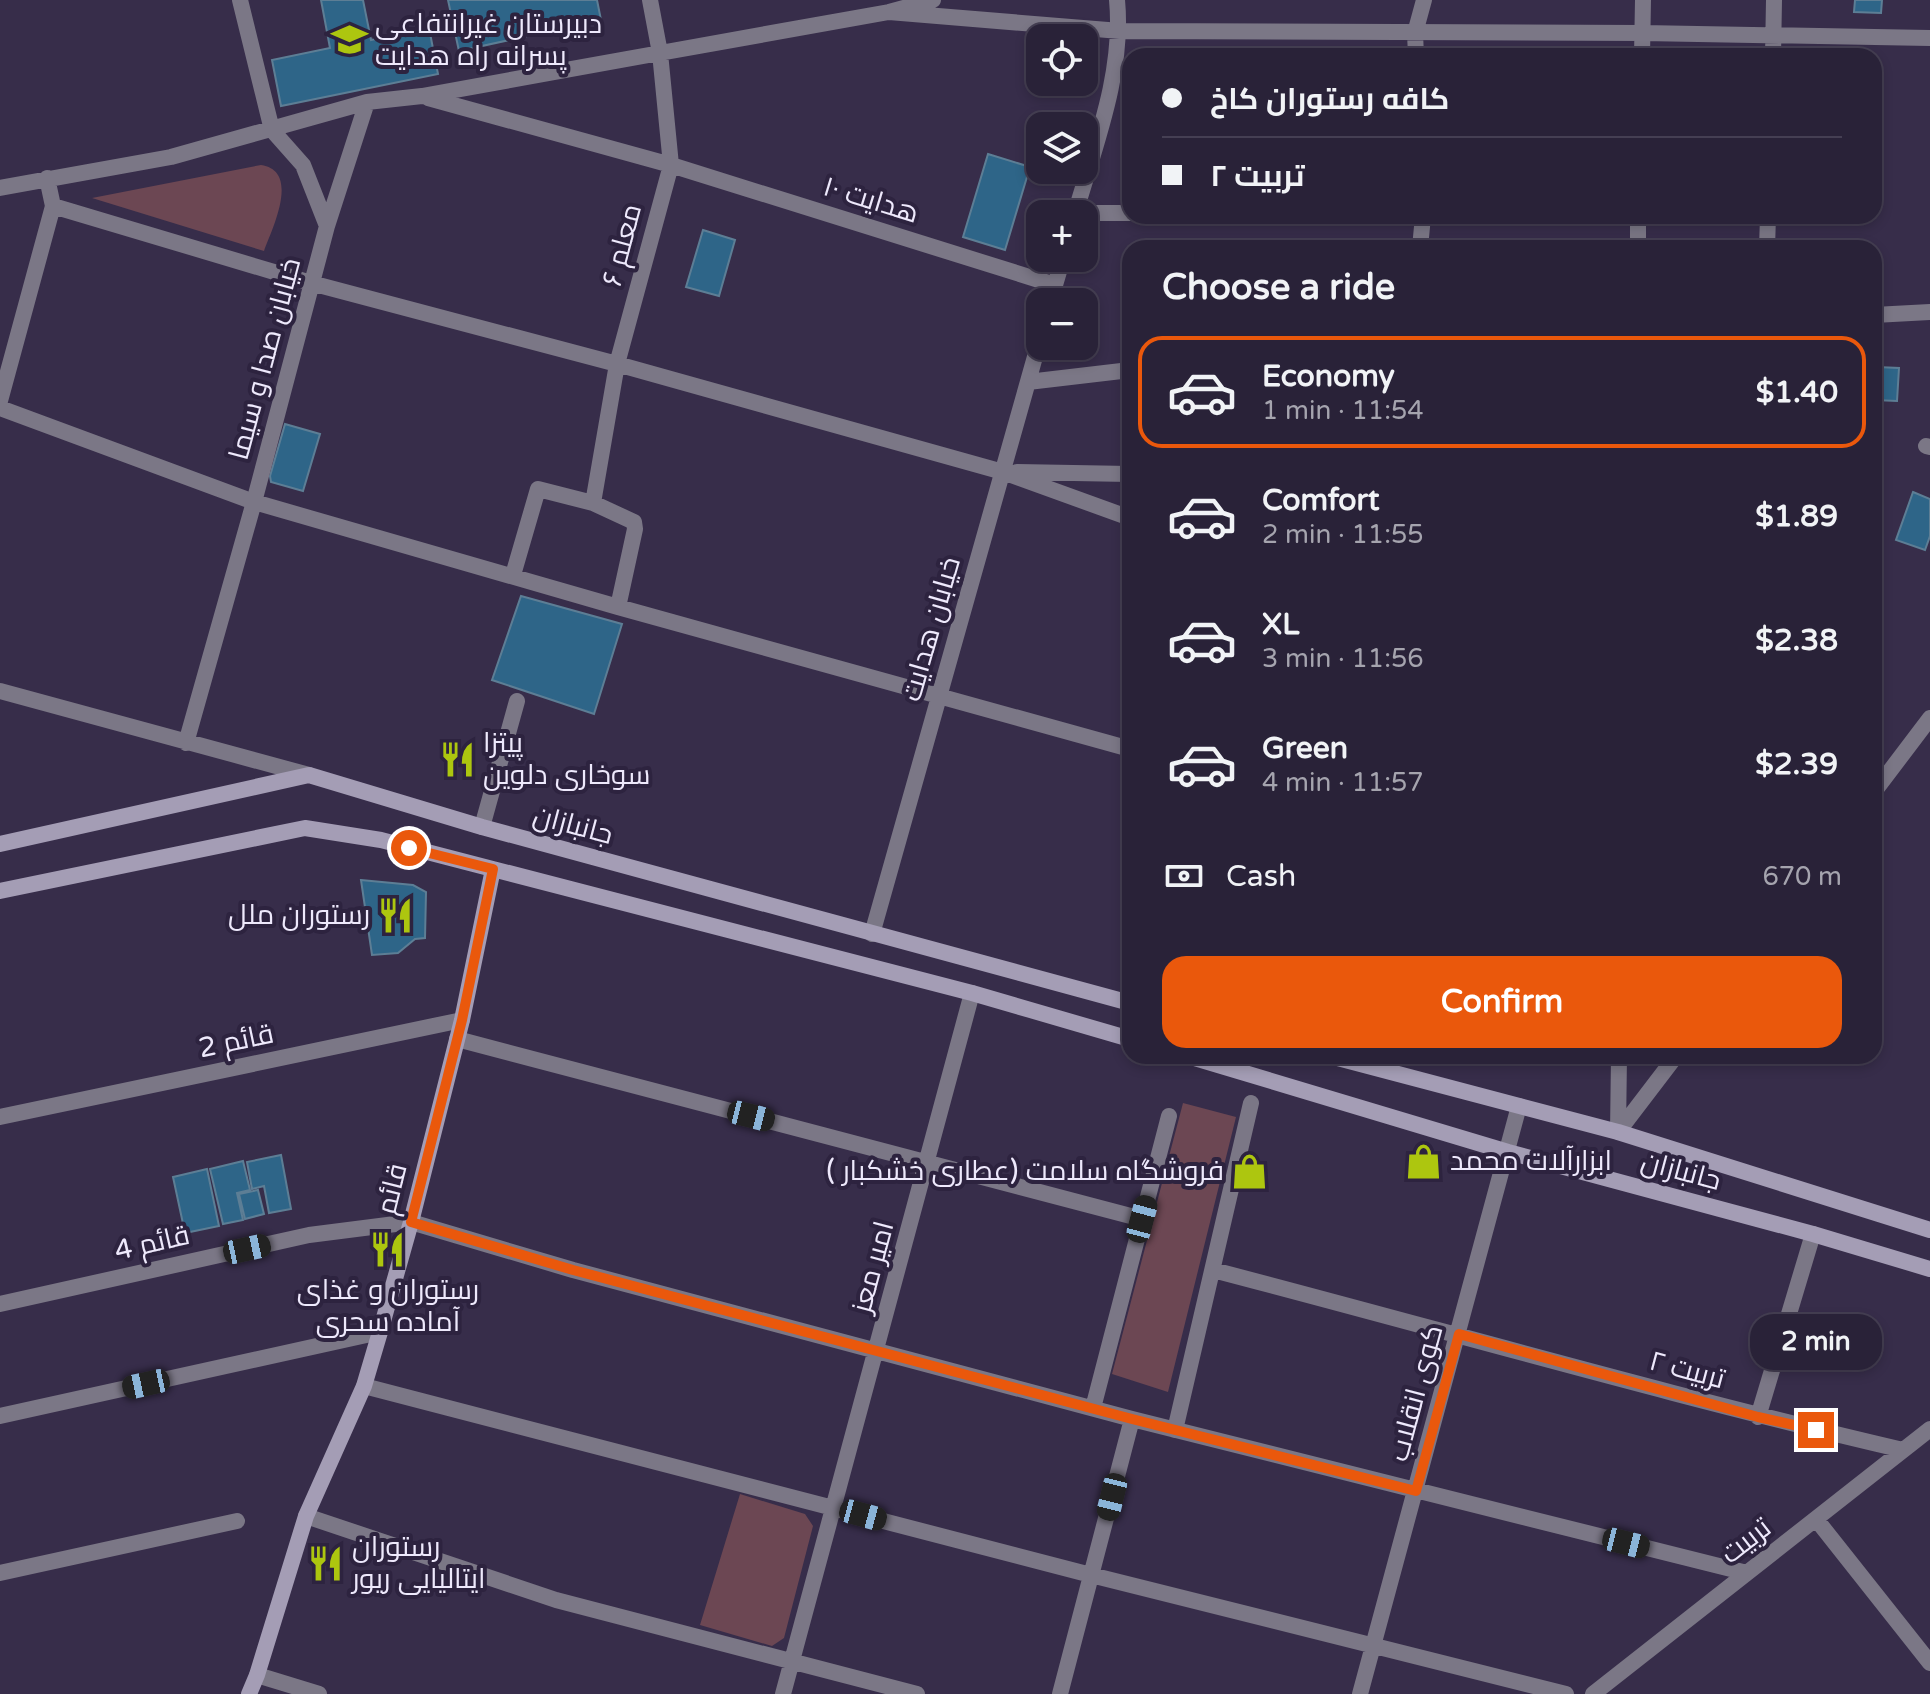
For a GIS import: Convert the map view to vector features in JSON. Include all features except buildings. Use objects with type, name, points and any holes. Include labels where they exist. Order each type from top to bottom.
[{"type":"main road","name":"جانبازان","points":[[0,844],[309,775],[482,827],[1122,1001]]},
{"type":"main road","points":[[0,891],[305,828],[381,840],[972,993],[1122,1037]]},
{"type":"main road","name":"قائم","points":[[249,1694],[306,1516],[364,1386],[380,1332],[462,1020],[493,869]]},
{"type":"main road","name":"جانبازان","points":[[1215,1064],[1508,1152],[1813,1234],[1930,1269]]},
{"type":"main road","name":"جانبازان","points":[[1360,1064],[1618,1132],[1930,1230]]},
{"type":"street","name":"خیابان صدا و سیما","points":[[186,743],[327,226],[303,165],[272,130],[240,0]]},
{"type":"street","name":"معلم ۶","points":[[593,503],[617,364],[671,165],[660,53],[650,0]]},
{"type":"street","points":[[0,188],[171,157],[367,102],[422,96],[889,12],[933,0]]},
{"type":"street","points":[[1079,200],[1110,91],[1120,31],[1117,0]]},
{"type":"street","points":[[1416,48],[1415,33],[1424,0]]},
{"type":"street","points":[[1642,48],[1643,0]]},
{"type":"street","points":[[1773,48],[1774,0]]},
{"type":"street","points":[[889,12],[1120,31],[1643,33],[1930,38]]},
{"type":"street","name":"هدایت ۱۰","points":[[422,96],[671,165],[1055,285]]},
{"type":"street","points":[[327,226],[367,102]]},
{"type":"street","points":[[0,401],[7,359],[53,206],[47,178]]},
{"type":"street","points":[[53,206],[311,283],[617,364],[1003,472],[1122,515]]},
{"type":"street","points":[[1098,214],[1122,213]]},
{"type":"street","points":[[1054,288],[1059,272]]},
{"type":"street","points":[[1882,315],[1930,312]]},
{"type":"street","name":"خیابان هدایت","points":[[872,934],[1034,360]]},
{"type":"street","points":[[1028,382],[1122,371]]},
{"type":"street","points":[[0,408],[254,502],[1122,747]]},
{"type":"street","points":[[1003,472],[1122,474]]},
{"type":"street","points":[[513,575],[538,489],[593,503],[634,522],[618,607]]},
{"type":"street","points":[[0,691],[309,775]]},
{"type":"street","points":[[482,827],[517,701]]},
{"type":"street","points":[[1882,781],[1930,718]]},
{"type":"street","name":"امیر معز","points":[[783,1694],[972,993]]},
{"type":"street","name":"قائم 2","points":[[0,1117],[462,1020]]},
{"type":"street","points":[[457,1039],[1142,1219]]},
{"type":"street","points":[[1618,1132],[1619,1064]]},
{"type":"street","points":[[1618,1132],[1670,1064]]},
{"type":"street","points":[[1175,1430],[1251,1103]]},
{"type":"street","name":"کوی انقلاب","points":[[1360,1694],[1519,1106]]},
{"type":"street","points":[[1093,1408],[1169,1116]]},
{"type":"street","points":[[411,1222],[642,1288],[1132,1419],[1747,1573]]},
{"type":"street","name":"قائم 4","points":[[0,1304],[309,1235],[411,1222]]},
{"type":"street","points":[[1758,1417],[1813,1234]]},
{"type":"street","name":"تربیت ۲","points":[[1213,1270],[1758,1417],[1903,1450]]},
{"type":"street","points":[[0,1416],[380,1332]]},
{"type":"street","points":[[364,1386],[1091,1575],[1566,1694]]},
{"type":"street","points":[[1060,1694],[1132,1419]]},
{"type":"street","name":"تربیت","points":[[1593,1694],[1930,1429]]},
{"type":"street","points":[[306,1516],[556,1600],[917,1694]]},
{"type":"street","points":[[1816,1519],[1930,1663]]},
{"type":"street","points":[[0,1573],[237,1521]]},
{"type":"street","points":[[257,1675],[319,1694]]},
{"type":"shaded area","points":[[261,165],[273,170],[282,189],[277,216],[264,251],[92,198]]},
{"type":"shaded area","points":[[1183,1103],[1236,1117],[1168,1392],[1112,1374]]},
{"type":"shaded area","points":[[740,1494],[805,1514],[813,1526],[784,1638],[772,1646],[700,1625]]},
{"type":"place","name":"دبیرستان غیرانتفاعی پسرانه راه هدایت","points":[[349,40]]},
{"type":"place","name":"پیتزا سوخاری دلوین","points":[[457,759]]},
{"type":"place","name":"رستوران ملل","points":[[396,915]]},
{"type":"place","name":"ابزارآلات محمد","points":[[1424,1161]]},
{"type":"place","name":"فروشگاه سلامت (عطاری خشکبار )","points":[[1250,1171]]},
{"type":"place","name":"رستوران و غذای آماده سحری","points":[[388,1250]]},
{"type":"place","name":"رستوران ایتالیایی ریور","points":[[326,1563]]},
{"type":"route","points":[[409,848],[493,869],[462,1020],[411,1222],[573,1270],[1416,1491],[1459,1334],[1758,1417],[1816,1430]]}]
